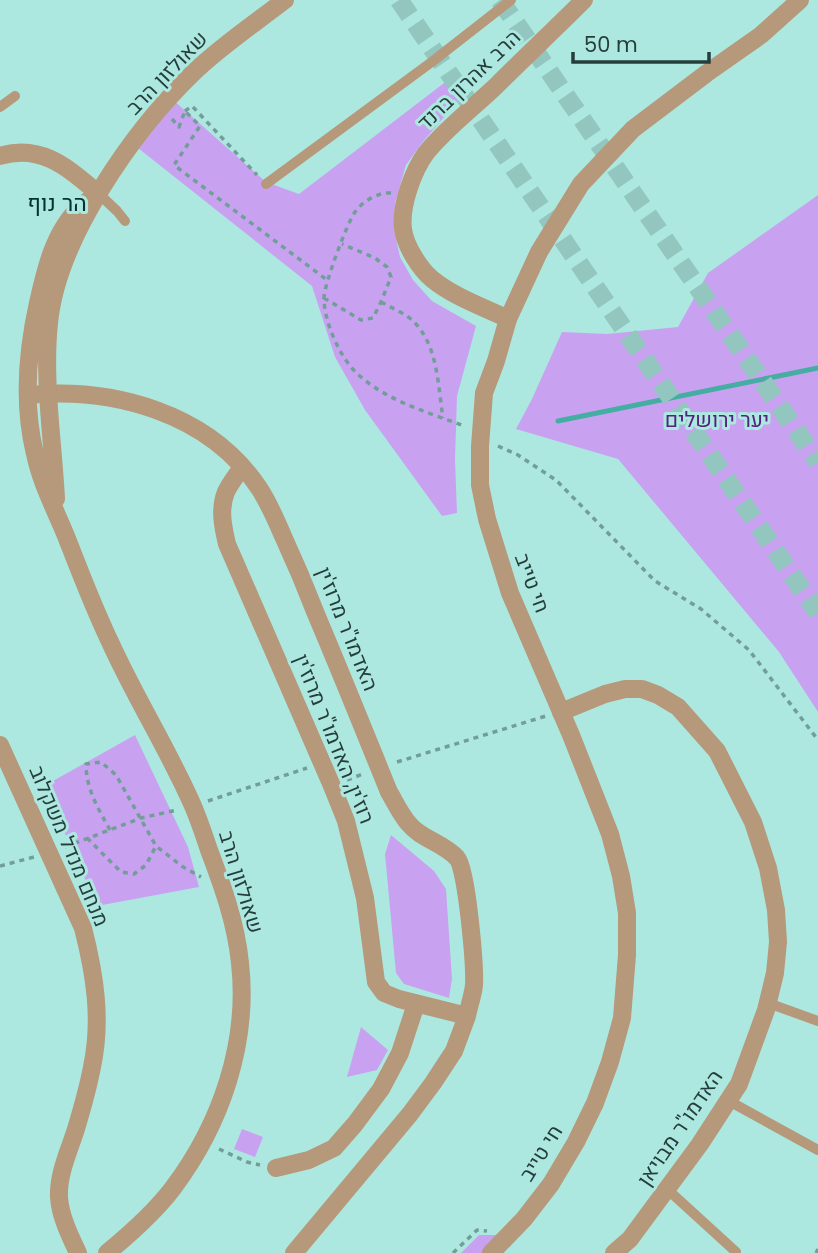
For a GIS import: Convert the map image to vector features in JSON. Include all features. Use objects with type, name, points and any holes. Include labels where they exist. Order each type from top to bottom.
[{"type":"street","name":"שאולזון הרב","points":[[57,513],[49,393],[48,324],[61,267],[71,244],[99,194],[136,138],[161,108],[201,66],[285,0]]},
{"type":"street","name":"הרב אהרון ברנד","points":[[508,319],[430,278],[408,246],[403,228],[404,204],[424,156],[440,137],[584,0]]},
{"type":"street","name":"חי טייב","points":[[498,1251],[551,1184],[595,1103],[622,1018],[627,914],[610,834],[510,593],[486,519],[480,485],[484,393],[508,319],[539,252],[581,184],[633,129],[761,34],[800,0]]},
{"type":"street","points":[[0,156],[29,152],[46,157],[67,168],[99,194]]},
{"type":"street","name":"שאולזון הרב","points":[[99,194],[79,208],[63,230],[52,254],[35,319],[28,395],[34,453],[111,645],[193,806],[236,936],[242,1001],[239,1037],[229,1079],[217,1111],[192,1160],[172,1189],[140,1224],[107,1253]]},
{"type":"street","name":"האדמו\"ר מרוז'ין","points":[[28,395],[49,393],[102,396],[170,415],[201,431],[230,453],[259,489],[297,566],[389,792],[409,825],[460,860],[474,958],[474,986],[467,1016]]},
{"type":"street","name":"רוז'ין, האדמו\"ר מרוז'ין","points":[[242,467],[226,492],[222,507],[222,524],[227,544],[346,821],[365,898],[376,982],[384,993],[399,999],[467,1016]]},
{"type":"street","name":"האדמו\"ר מבויאן","points":[[561,712],[605,694],[642,689],[678,707],[717,751],[753,822],[768,868],[776,910],[778,942],[775,973],[768,1003],[739,1084],[667,1189],[630,1239],[614,1253]]},
{"type":"street","name":"מנחם מנדל משקלוב","points":[[0,745],[83,928],[97,996],[93,1065],[83,1107],[60,1178],[59,1198],[63,1217],[78,1253]]},
{"type":"street","points":[[276,1168],[309,1160],[334,1148],[355,1124],[382,1089],[400,1053],[416,1004]]},
{"type":"street","points":[[294,1253],[433,1083],[454,1051],[467,1016]]},
{"type":"lane","points":[[266,184],[511,0]]},
{"type":"lane","points":[[0,107],[15,96]]},
{"type":"lane","points":[[99,194],[125,221]]},
{"type":"lane","points":[[768,1003],[818,1021]]},
{"type":"lane","points":[[729,1101],[818,1150]]},
{"type":"lane","points":[[667,1189],[736,1252]]},
{"type":"path","points":[[161,108],[179,127],[185,111],[192,106],[266,184]]},
{"type":"path","points":[[185,111],[200,127],[174,165],[327,280]]},
{"type":"path","points":[[407,195],[383,192],[354,213],[327,280],[324,298],[335,344],[350,365],[368,384],[387,396],[443,418],[480,439],[518,455],[556,480],[655,581],[701,609],[749,650],[818,740]]},
{"type":"path","points":[[324,298],[361,320],[373,318],[391,278],[387,267],[375,258],[341,244]]},
{"type":"path","points":[[382,302],[414,321],[426,339],[435,362],[443,418]]},
{"type":"path","points":[[332,786],[379,767],[561,712]]},
{"type":"path","points":[[110,830],[93,799],[86,778],[86,764],[101,762],[116,775],[156,846],[197,876],[220,881]]},
{"type":"path","points":[[87,838],[121,872],[134,874],[146,865],[156,846]]},
{"type":"path","points":[[0,866],[42,855]]},
{"type":"path","points":[[224,1152],[247,1163],[276,1168]]},
{"type":"path","points":[[453,1253],[477,1230],[511,1232]]},
{"type":"green space","points":[[448,80],[460,98],[406,165],[395,203],[394,230],[400,257],[413,280],[432,301],[476,326],[457,396],[457,513],[442,516],[365,410],[335,357],[312,286],[138,148],[173,100],[266,182],[299,194]]},
{"type":"green space","name":"יער ירושלים","points":[[818,195],[818,712],[779,652],[618,459],[516,429],[562,332],[607,334],[678,327],[708,273]]},
{"type":"green space","points":[[135,735],[188,847],[199,887],[97,906],[44,786]]},
{"type":"green space","points":[[391,835],[434,871],[446,889],[452,979],[449,998],[404,984],[396,973],[385,854]]},
{"type":"green space","points":[[361,1027],[388,1050],[377,1070],[347,1077]]},
{"type":"green space","points":[[242,1129],[263,1137],[255,1157],[234,1149]]},
{"type":"green space","points":[[479,1235],[501,1235],[482,1253],[461,1253]]},
{"type":"waterway","points":[[558,421],[818,368]]},
{"type":"tunnel","points":[[399,0],[818,613]]},
{"type":"tunnel","points":[[500,0],[818,462]]},
{"type":"district","name":"הר נוף","points":[[57,203]]}]
